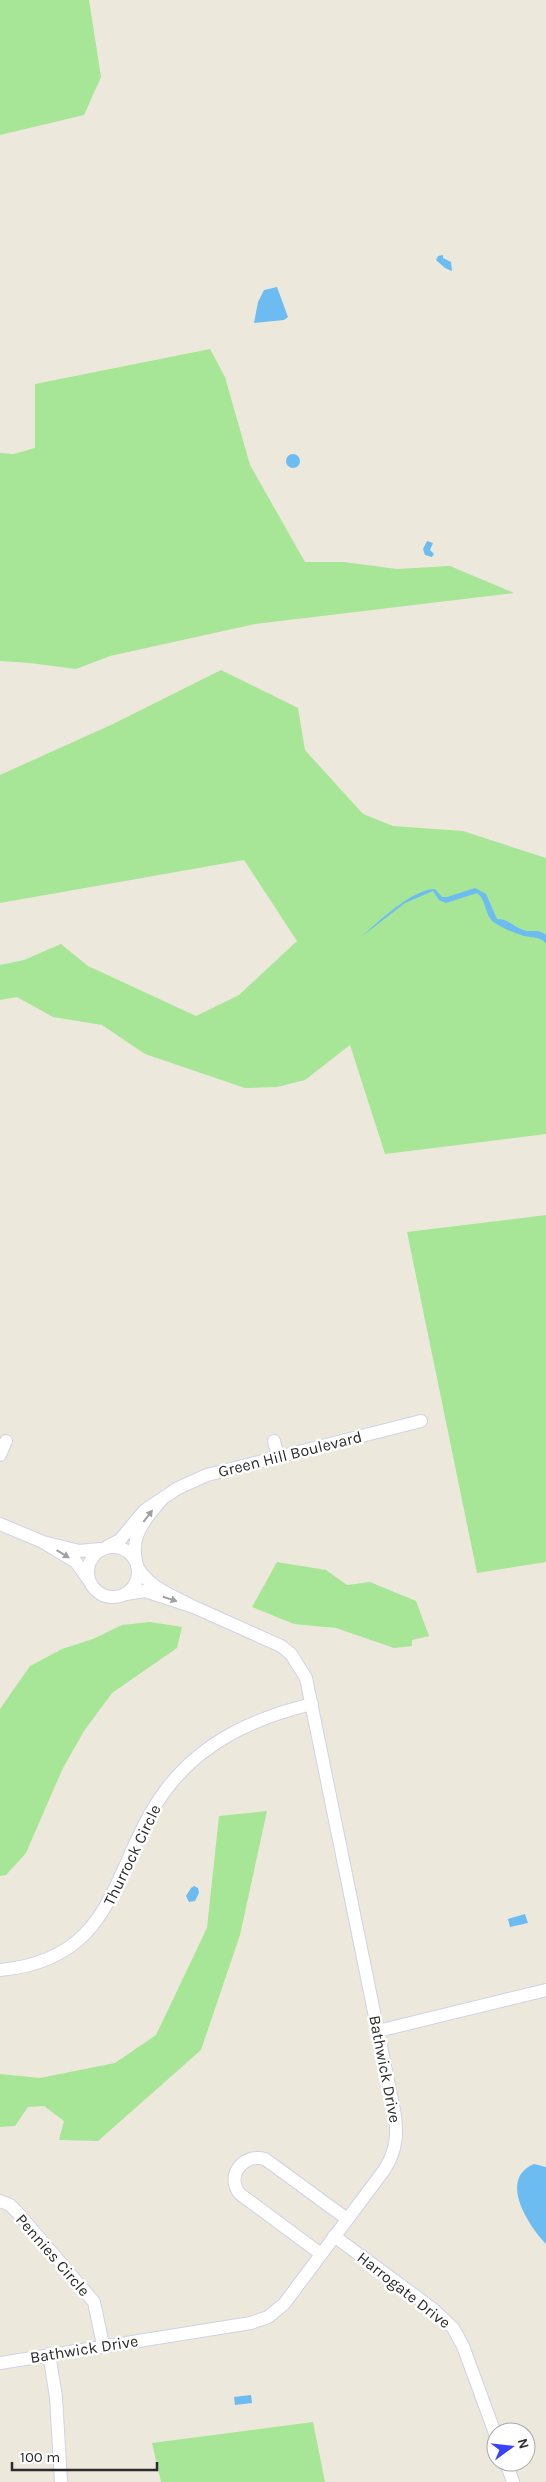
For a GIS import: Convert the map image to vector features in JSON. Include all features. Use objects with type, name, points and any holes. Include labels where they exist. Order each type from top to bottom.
[{"type":"street","name":"Green Hill Boulevard","points":[[43,1542],[80,1551],[104,1548],[120,1540],[144,1511],[194,1480],[421,1421]]},
{"type":"street","points":[[0,1455],[6,1441]]},
{"type":"street","points":[[274,1441],[278,1457]]},
{"type":"street","name":"Green Hill Boulevard","points":[[136,1564],[134,1548],[137,1534],[146,1518],[163,1498]]},
{"type":"street","name":"Green Hill Boulevard","points":[[0,1524],[43,1542],[76,1562],[90,1583]]},
{"type":"street","points":[[104,1548],[123,1549],[136,1564],[136,1582],[123,1595],[112,1597],[104,1595],[90,1583],[87,1574],[89,1563],[95,1553],[104,1548]]},
{"type":"street","name":"Bathwick Drive","points":[[0,2363],[103,2345],[251,2323],[268,2317],[284,2304],[385,2169],[396,2142],[395,2115],[306,1678],[287,1650],[194,1607],[154,1586],[142,1575],[136,1564]]},
{"type":"street","name":"Bathwick Drive","points":[[123,1595],[145,1591],[194,1607]]},
{"type":"street","name":"Thurrock Circle","points":[[0,1970],[19,1967],[48,1958],[71,1945],[91,1927],[110,1900],[149,1814],[171,1784],[197,1758],[223,1738],[255,1721],[312,1704]]},
{"type":"street","points":[[378,2031],[546,1990]]},
{"type":"street","points":[[320,2254],[240,2194],[234,2185],[235,2172],[239,2166],[252,2158],[265,2159],[347,2219]]},
{"type":"street","name":"Pennies Circle","points":[[0,2201],[10,2205],[18,2213],[94,2302],[103,2345]]},
{"type":"street","name":"Harrogate Drive","points":[[334,2236],[440,2314],[453,2328],[463,2346],[491,2422]]},
{"type":"street","points":[[49,2354],[57,2413],[61,2482]]},
{"type":"green space","points":[[0,0],[89,0],[101,77],[84,115],[0,135]]},
{"type":"green space","points":[[210,349],[225,377],[250,465],[305,562],[344,562],[397,569],[450,566],[514,593],[255,624],[110,656],[76,669],[0,661],[0,453],[14,454],[35,448],[35,384]]},
{"type":"green space","points":[[221,670],[298,708],[305,750],[363,814],[393,826],[463,831],[546,858],[546,1134],[385,1154],[350,1045],[305,1080],[277,1087],[245,1088],[145,1054],[102,1025],[53,1017],[17,997],[0,1000],[0,965],[24,960],[61,944],[88,966],[196,1016],[239,995],[297,941],[244,860],[0,903],[0,775],[113,724]]},
{"type":"green space","points":[[546,1215],[546,1562],[477,1573],[407,1232]]},
{"type":"green space","points":[[277,1562],[326,1570],[347,1585],[370,1582],[416,1601],[429,1636],[412,1640],[412,1646],[394,1648],[336,1628],[294,1624],[252,1607]]},
{"type":"green space","points":[[150,1622],[182,1627],[177,1648],[112,1693],[84,1731],[62,1770],[26,1853],[6,1875],[0,1876],[0,1709],[30,1666],[62,1649],[93,1639],[122,1625]]},
{"type":"green space","points":[[267,1811],[240,1935],[201,2050],[98,2141],[59,2140],[64,2121],[44,2106],[28,2107],[15,2126],[0,2127],[0,2074],[40,2078],[115,2063],[156,2035],[207,1928],[219,1816]]},
{"type":"green space","points":[[313,2422],[325,2482],[161,2482],[152,2443]]},
{"type":"water","points":[[443,255],[443,258],[451,262],[452,271],[436,260],[438,256]]},
{"type":"water","points":[[277,287],[288,317],[284,320],[254,323],[258,302],[264,290]]},
{"type":"water","points":[[293,454],[298,456],[300,461],[298,466],[293,468],[288,466],[286,461],[288,456]]},
{"type":"water","points":[[427,541],[433,543],[430,550],[434,554],[432,557],[425,555],[423,549]]},
{"type":"water","points":[[475,888],[486,894],[497,919],[507,921],[523,930],[543,933],[546,935],[546,943],[538,938],[513,932],[495,923],[491,920],[477,893],[446,903],[439,900],[433,891],[405,903],[361,937],[396,907],[416,894],[435,889],[442,897],[447,897]]},
{"type":"water","points":[[194,1886],[198,1888],[199,1893],[195,1901],[189,1902],[186,1896]]},
{"type":"water","points":[[525,1914],[528,1923],[510,1927],[508,1919]]},
{"type":"water","points":[[534,2164],[546,2167],[546,2244],[531,2226],[517,2191],[518,2180],[523,2171]]},
{"type":"water","points":[[251,2395],[252,2403],[235,2405],[234,2397]]}]
